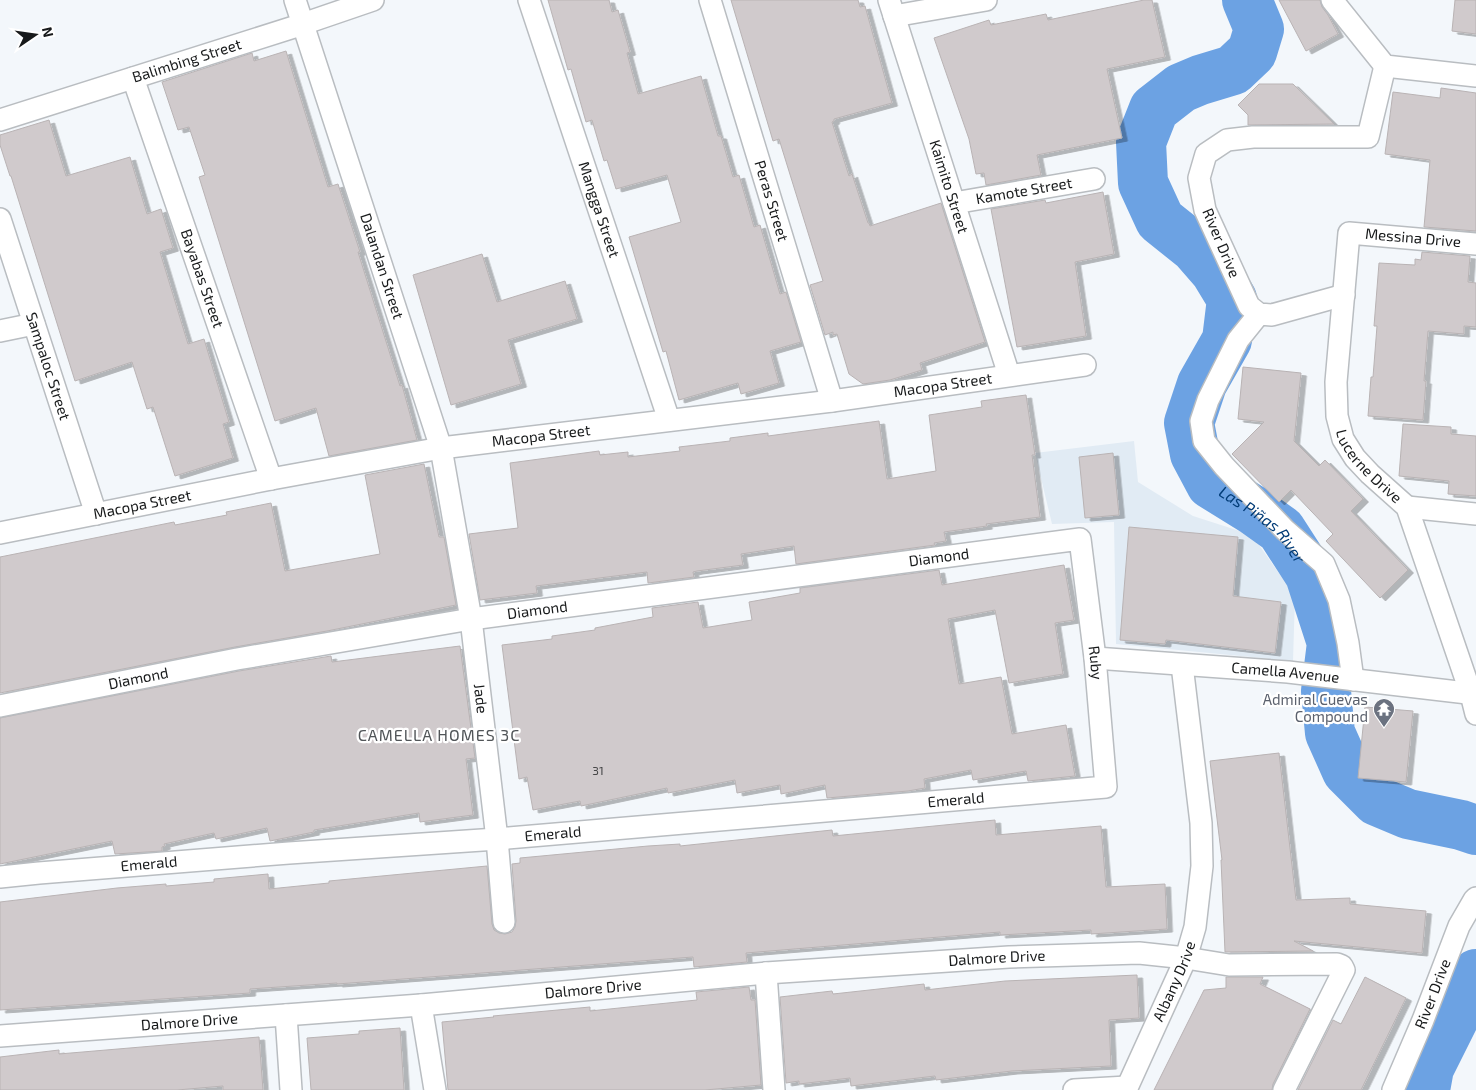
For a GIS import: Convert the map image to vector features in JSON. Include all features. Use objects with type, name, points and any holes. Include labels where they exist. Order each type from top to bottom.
[{"type":"street","name":"Dalandan Street","points":[[295,0],[440,448],[457,536]]},
{"type":"street","name":"Balimbing Street","points":[[0,120],[374,0]]},
{"type":"street","name":"Mangga Street","points":[[529,0],[669,420]]},
{"type":"street","name":"Peras Street","points":[[710,0],[832,401]]},
{"type":"street","points":[[891,8],[986,0]]},
{"type":"street","points":[[1332,0],[1385,66],[1476,76]]},
{"type":"street","name":"Kaimito Street","points":[[891,8],[1008,375]]},
{"type":"street","name":"River Drive","points":[[1259,314],[1249,306],[1205,210],[1199,178],[1206,154],[1227,140],[1244,138],[1368,137],[1385,66]]},
{"type":"street","name":"Bayabas Street","points":[[133,78],[270,479]]},
{"type":"street","name":"Kamote Street","points":[[954,203],[1094,179]]},
{"type":"street","name":"Sampaloc Street","points":[[0,219],[96,514]]},
{"type":"street","name":"Messina Drive","points":[[1349,232],[1476,244]]},
{"type":"street","name":"Lucerne Drive","points":[[1349,232],[1336,382],[1337,416],[1343,439],[1355,458],[1370,474],[1407,507],[1474,701]]},
{"type":"street","points":[[1344,295],[1272,315],[1259,314],[1238,340],[1208,400],[1201,421],[1204,441],[1224,466],[1285,530],[1324,564],[1339,600],[1348,643],[1347,680]]},
{"type":"street","points":[[0,331],[34,324]]},
{"type":"street","name":"Macopa Street","points":[[0,533],[270,479],[440,448],[832,401],[1085,364]]},
{"type":"street","points":[[1407,507],[1476,514]]},
{"type":"street","name":"Jade","points":[[457,536],[471,620],[497,839],[504,922]]},
{"type":"street","name":"Diamond","points":[[0,706],[237,659],[471,620],[1080,539]]},
{"type":"street","name":"Ruby","points":[[1080,539],[1095,658],[1106,787]]},
{"type":"street","name":"Camella Avenue","points":[[1095,658],[1288,672],[1474,701]]},
{"type":"street","name":"Albany Drive","points":[[1127,1088],[1186,958],[1195,927],[1202,866],[1202,823],[1182,665]]},
{"type":"street","name":"Emerald","points":[[0,877],[289,853],[497,839],[1106,787]]},
{"type":"street","name":"River Drive","points":[[1393,1090],[1460,926],[1475,899]]},
{"type":"street","name":"Dalmore Drive","points":[[0,1036],[422,1006],[766,974],[1009,957],[1139,953],[1186,958],[1229,966],[1337,964],[1342,966],[1344,970],[1284,1090]]},
{"type":"street","points":[[766,974],[774,1090]]},
{"type":"street","points":[[422,1006],[435,1090]]},
{"type":"street","points":[[286,1015],[291,1090]]},
{"type":"street","points":[[1074,1090],[1127,1088]]},
{"type":"shaded area","points":[[1134,441],[1138,482],[1193,516],[1252,535],[1295,596],[1293,661],[1116,644],[1114,522],[1052,524],[1035,453]]},
{"type":"building","points":[[548,0],[609,0],[612,12],[618,10],[630,52],[627,53],[638,94],[701,76],[718,136],[721,136],[733,177],[739,175],[754,227],[760,225],[780,294],[786,292],[801,342],[770,351],[779,383],[741,394],[738,383],[679,400],[666,351],[663,352],[629,237],[681,222],[667,175],[616,189],[607,160],[604,161],[592,120],[586,122],[571,69],[568,70]]},
{"type":"building","points":[[731,0],[858,0],[860,7],[865,6],[892,103],[834,119],[832,122],[849,176],[852,174],[870,226],[941,203],[985,342],[920,363],[922,370],[890,380],[863,384],[849,374],[837,334],[833,335],[833,332],[825,335],[810,285],[823,281],[779,139],[773,141]]},
{"type":"building","points":[[1144,0],[1152,0],[1165,57],[1107,69],[1122,138],[1037,155],[1041,175],[986,185],[984,173],[976,174],[969,139],[934,38],[989,20],[991,25],[1046,14],[1048,20]]},
{"type":"building","points":[[1279,0],[1320,0],[1322,7],[1338,34],[1306,51]]},
{"type":"building","points":[[1455,0],[1476,0],[1476,34],[1452,31]]},
{"type":"building","points":[[286,51],[328,187],[338,184],[400,386],[402,385],[417,440],[329,456],[316,408],[275,421],[199,177],[205,175],[189,127],[178,130],[162,82],[252,53],[254,61]]},
{"type":"building","points":[[1259,84],[1293,84],[1334,124],[1248,125],[1248,115],[1238,105]]},
{"type":"building","points":[[1441,88],[1476,93],[1476,231],[1424,227],[1430,160],[1385,154],[1393,92],[1440,98]]},
{"type":"building","points":[[49,120],[66,176],[130,157],[147,214],[161,209],[173,248],[160,252],[188,344],[204,339],[229,422],[223,424],[233,458],[175,476],[153,407],[147,409],[132,362],[75,381],[0,145],[0,135]]},
{"type":"building","points":[[1103,192],[1114,254],[1075,262],[1086,336],[1017,347],[991,209],[1045,200],[1046,203]]},
{"type":"building","points":[[1422,252],[1470,256],[1468,282],[1476,283],[1476,327],[1464,326],[1464,334],[1428,331],[1423,420],[1368,416],[1377,326],[1374,326],[1379,263],[1415,265],[1415,259],[1421,260]]},
{"type":"building","points":[[482,254],[497,302],[565,281],[577,319],[508,340],[521,384],[451,405],[413,275]]},
{"type":"building","points":[[1243,367],[1301,373],[1294,441],[1319,466],[1325,460],[1363,499],[1351,511],[1408,570],[1380,598],[1326,541],[1333,534],[1291,490],[1279,502],[1232,454],[1264,422],[1238,419]]},
{"type":"building","points":[[1026,395],[1035,455],[1032,455],[1040,517],[944,532],[946,541],[934,543],[935,545],[796,564],[794,546],[741,554],[743,565],[697,571],[693,572],[694,577],[648,583],[647,572],[536,586],[537,593],[480,600],[469,534],[518,528],[510,463],[599,451],[600,455],[628,452],[628,457],[680,451],[679,447],[730,441],[730,438],[768,433],[768,436],[879,421],[887,479],[936,471],[929,415],[982,407],[981,401]]},
{"type":"building","points":[[1403,424],[1451,427],[1451,434],[1476,436],[1476,496],[1448,494],[1449,481],[1399,476]]},
{"type":"building","points":[[1113,453],[1119,515],[1085,518],[1079,457]]},
{"type":"building","points":[[424,464],[439,537],[444,537],[456,605],[0,693],[0,557],[174,522],[175,525],[227,515],[226,512],[271,503],[285,571],[380,554],[365,475]]},
{"type":"building","points":[[1129,527],[1238,537],[1233,596],[1281,602],[1275,653],[1166,640],[1165,644],[1120,640]]},
{"type":"building","points":[[1064,565],[1074,620],[1055,623],[1063,674],[1009,683],[995,610],[948,619],[959,684],[1001,677],[1012,734],[1066,725],[1075,776],[1028,781],[1026,771],[973,780],[971,770],[924,779],[925,788],[827,798],[825,785],[781,794],[780,785],[737,793],[735,780],[668,793],[667,788],[581,806],[580,801],[533,810],[527,777],[519,779],[502,645],[552,639],[552,636],[595,630],[595,628],[653,617],[652,608],[698,602],[703,628],[752,620],[749,602],[800,593],[800,588],[939,570],[942,585]]},
{"type":"building","points":[[460,646],[475,758],[466,759],[473,815],[420,822],[419,813],[314,830],[314,832],[270,841],[267,828],[216,839],[214,833],[164,844],[165,846],[162,847],[162,851],[115,854],[112,841],[0,864],[0,718],[239,671],[331,656],[332,662]]},
{"type":"building","points":[[1365,707],[1413,711],[1406,782],[1358,778]]},
{"type":"building","points":[[1279,753],[1296,900],[1350,898],[1350,904],[1426,911],[1422,953],[1294,941],[1313,951],[1225,952],[1222,860],[1210,761]]},
{"type":"building","points":[[995,820],[996,835],[1101,826],[1106,887],[1165,884],[1167,929],[1091,934],[1091,930],[1000,935],[1000,932],[746,953],[747,962],[694,967],[693,957],[250,989],[250,993],[0,1010],[0,902],[117,888],[214,882],[214,879],[268,874],[269,889],[329,883],[329,881],[487,866],[492,924],[494,930],[505,934],[512,932],[515,927],[512,864],[520,863],[520,858],[648,846],[680,844],[680,846],[832,830],[833,836]]},
{"type":"building","points":[[1137,975],[1139,1018],[1109,1020],[1111,1066],[1012,1071],[936,1080],[935,1076],[851,1086],[850,1078],[799,1084],[799,1081],[786,1083],[780,997],[832,991],[833,994],[924,984],[925,990],[1005,981]]},
{"type":"building","points":[[1226,977],[1263,977],[1260,984],[1310,1009],[1273,1084],[1272,1090],[1154,1090],[1204,990],[1226,988]]},
{"type":"building","points":[[1365,977],[1406,998],[1361,1090],[1298,1090],[1333,1020],[1341,1024]]},
{"type":"building","points":[[749,987],[751,1000],[755,1000],[761,1085],[705,1090],[448,1090],[442,1022],[590,1007],[590,1011],[697,1000],[696,992]]},
{"type":"building","points":[[400,1028],[404,1090],[311,1090],[307,1038],[359,1034],[359,1031]]},
{"type":"building","points":[[259,1037],[263,1090],[223,1090],[223,1086],[177,1090],[0,1090],[0,1057],[59,1050],[59,1054]]},
{"type":"waterway","name":"Las Piñas River","points":[[1247,0],[1259,29],[1252,52],[1233,70],[1181,88],[1154,109],[1141,142],[1143,183],[1160,220],[1195,248],[1215,271],[1232,299],[1227,340],[1202,384],[1189,423],[1195,454],[1211,484],[1281,530],[1310,575],[1332,643],[1326,691],[1330,733],[1347,771],[1377,801],[1408,814],[1476,830]]},
{"type":"waterway","name":"Las Piñas River","points":[[1425,1090],[1429,1068],[1476,974]]},
{"type":"place","name":"Admiral Cuevas Compound","points":[[1384,728]]},
{"type":"district","name":"CAMELLA HOMES 3C","points":[[439,735]]}]
